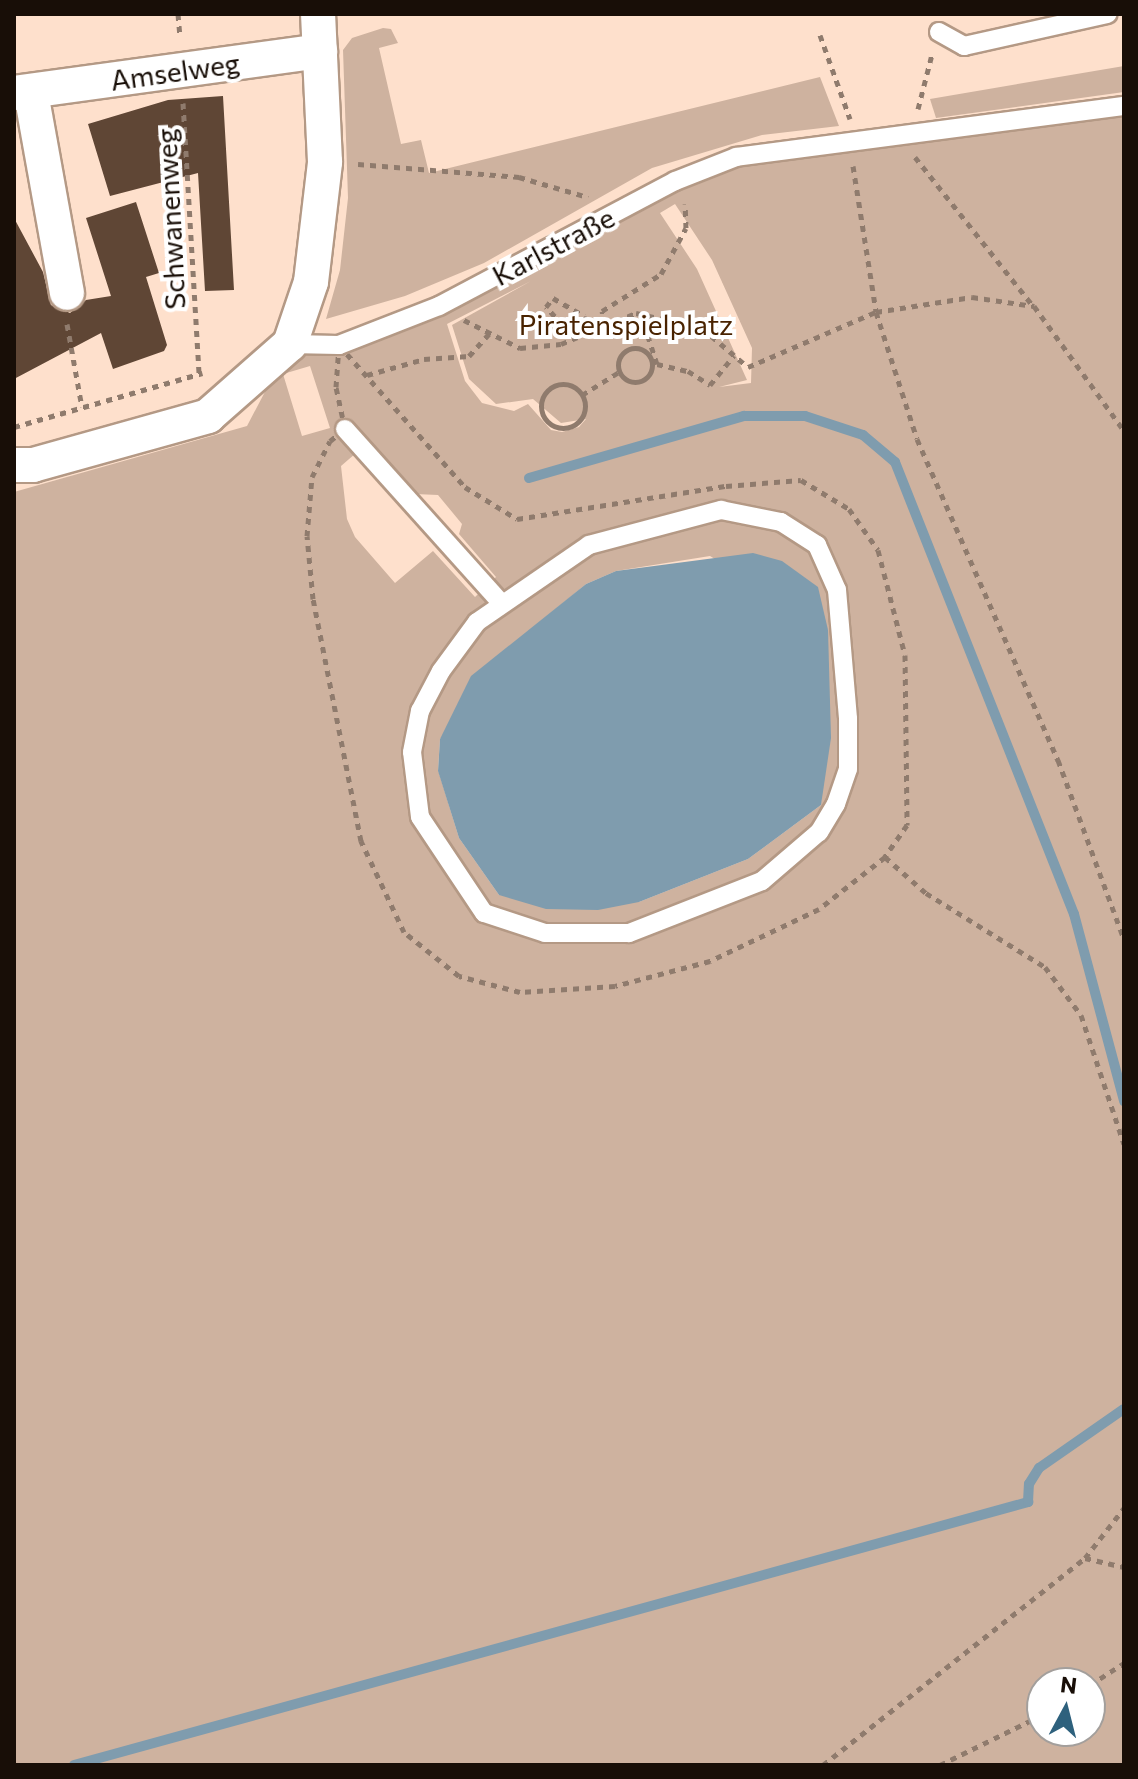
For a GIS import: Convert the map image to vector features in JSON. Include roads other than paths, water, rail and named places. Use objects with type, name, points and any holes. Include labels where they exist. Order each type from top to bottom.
[{"type":"street","points":[[14,465],[33,465],[208,416],[290,344],[311,282],[325,162],[318,14]]},
{"type":"street","name":"Amselweg","points":[[67,293],[22,93],[181,68],[320,51]]},
{"type":"lane","points":[[939,32],[964,46],[1107,14]]},
{"type":"lane","name":"Karlstraße","points":[[290,344],[339,345],[439,306],[675,181],[736,157],[1124,106]]},
{"type":"lane","points":[[345,429],[502,604]]},
{"type":"lane","points":[[721,510],[781,522],[817,545],[837,590],[848,719],[848,769],[836,804],[819,832],[762,881],[629,933],[545,933],[484,913],[420,817],[412,752],[420,711],[441,671],[477,622],[502,604],[589,545],[721,510]]},
{"type":"water","points":[[753,553],[782,561],[818,587],[828,630],[831,738],[821,805],[748,859],[639,902],[598,910],[546,909],[499,895],[459,838],[438,771],[440,739],[471,676],[586,584],[616,571]]},
{"type":"waterway","points":[[529,478],[744,416],[805,416],[863,435],[895,462],[1074,914],[1124,1101]]},
{"type":"waterway","points":[[74,1765],[1028,1502],[1029,1484],[1039,1468],[1124,1409]]},
{"type":"park label","name":"Piratenspielplatz","points":[[626,324]]}]
